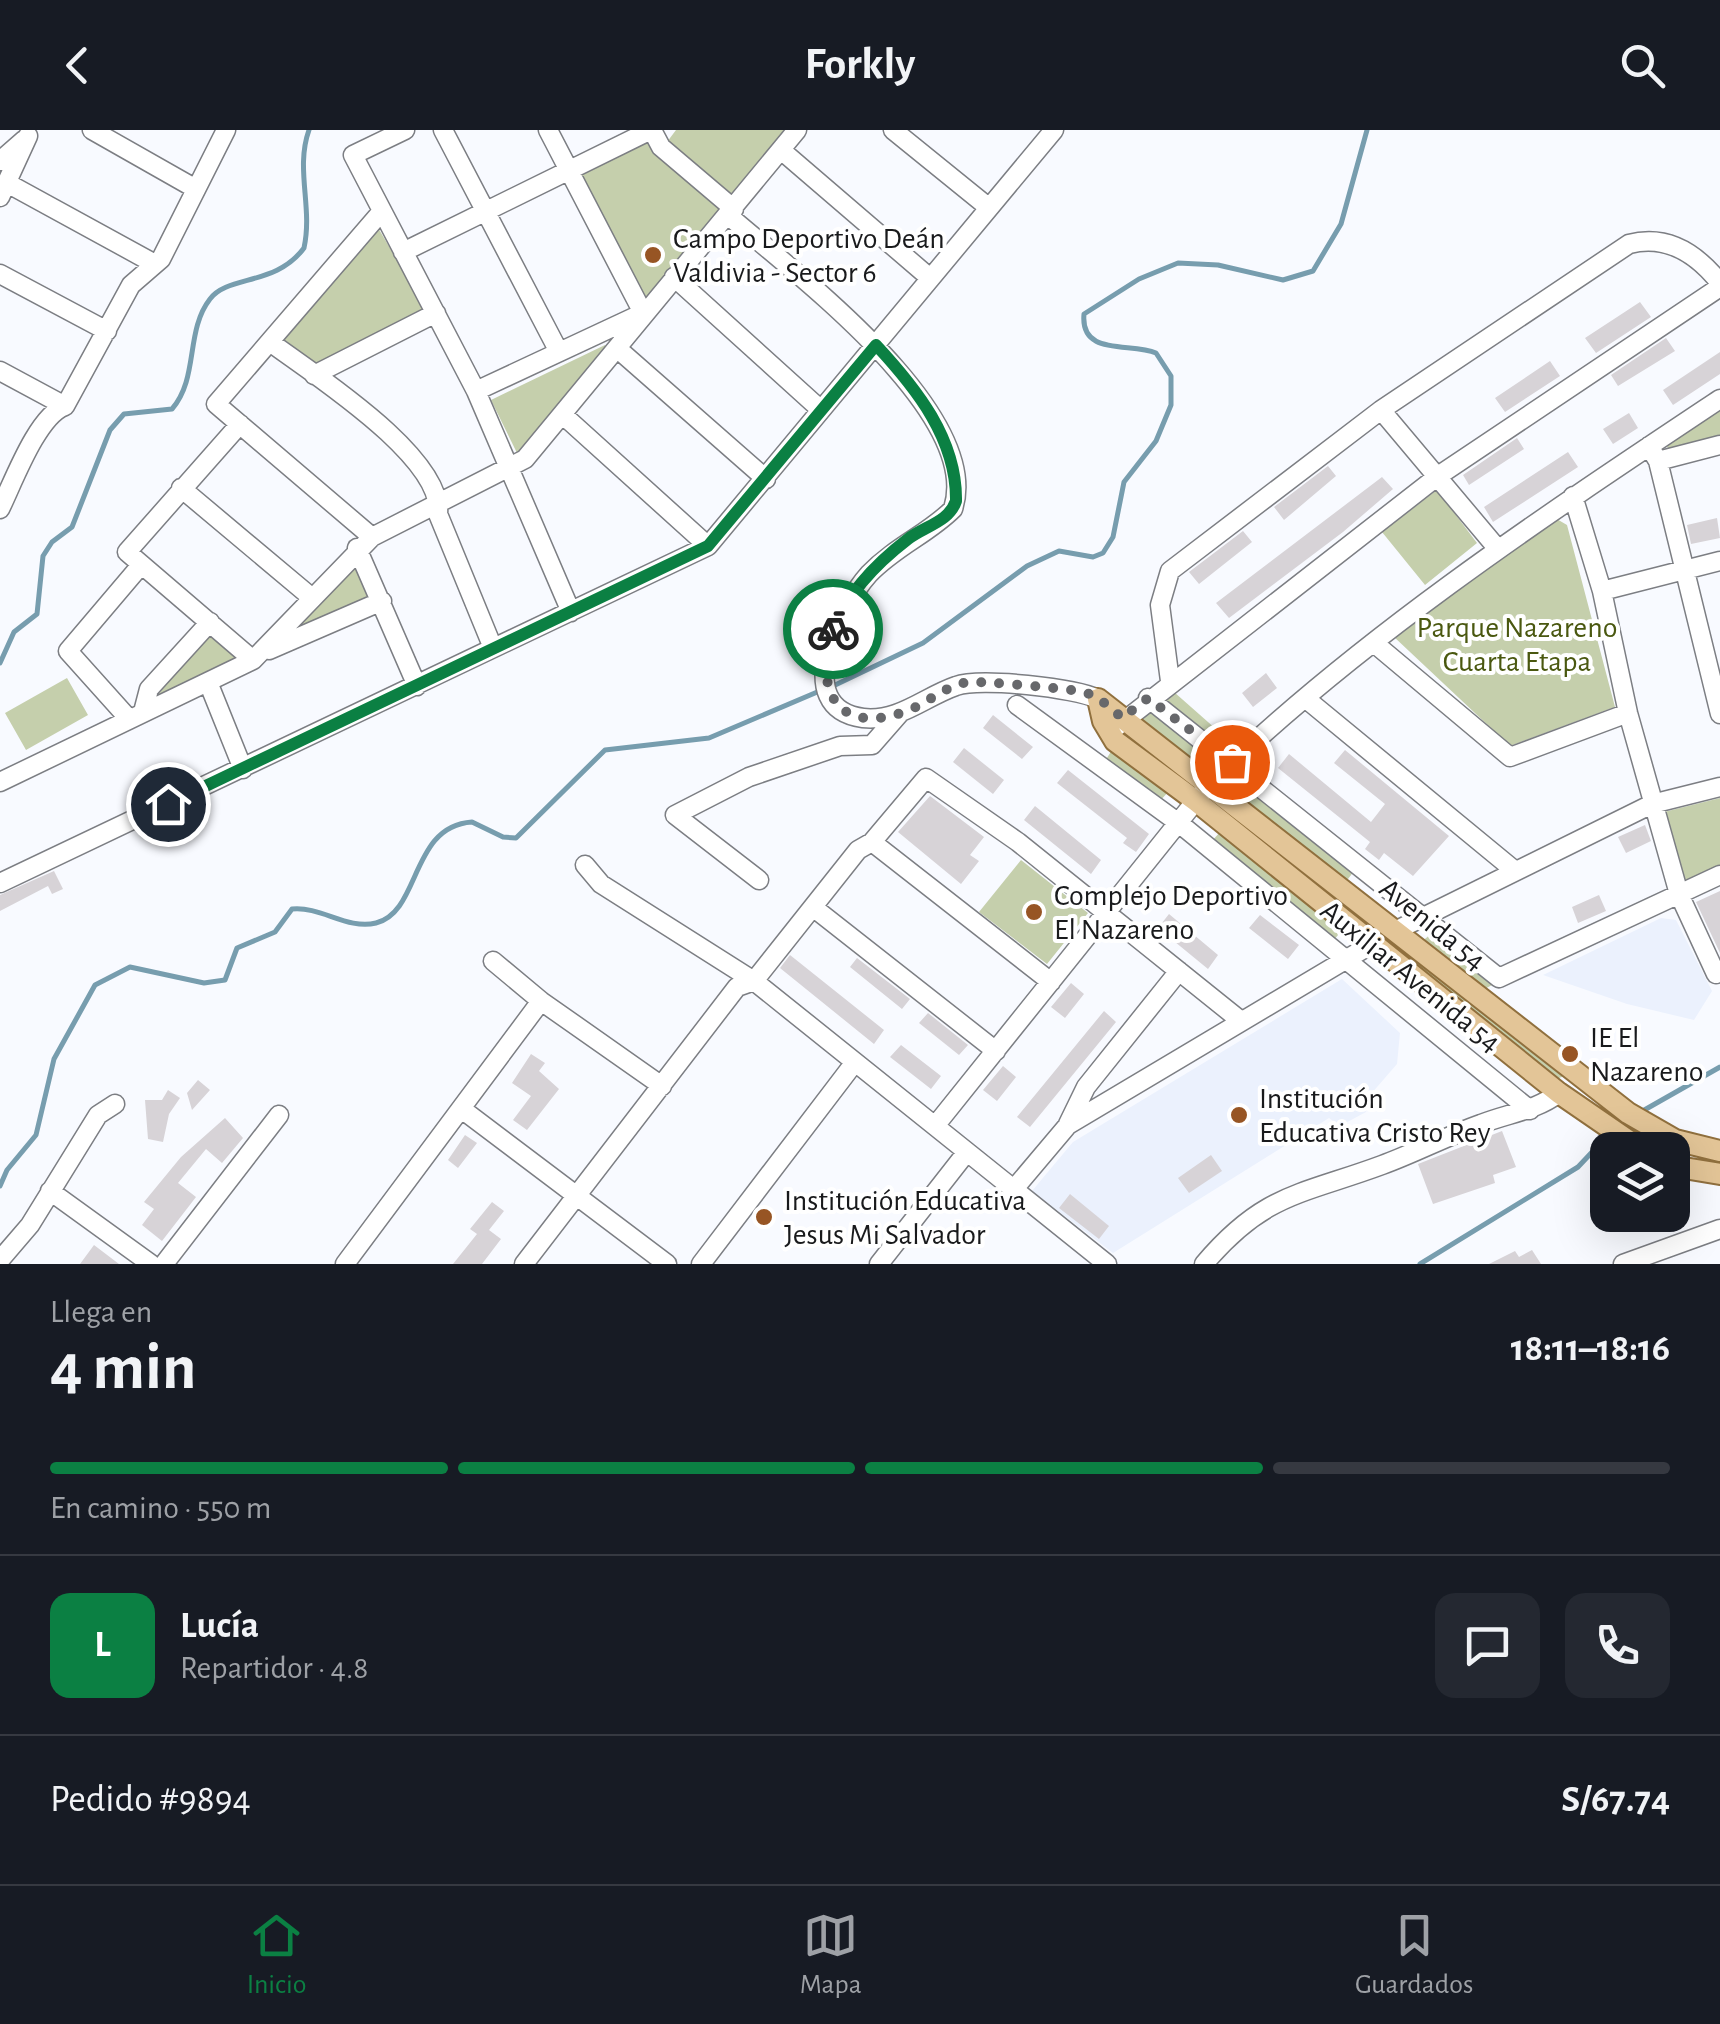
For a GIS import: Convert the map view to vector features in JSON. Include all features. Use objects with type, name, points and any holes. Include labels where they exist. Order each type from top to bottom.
[{"type":"main road","points":[[1098,698],[1116,726]]},
{"type":"main road","name":"Avenida 54","points":[[1116,726],[1210,784],[1628,1113],[1676,1140],[1720,1152]]},
{"type":"main road","name":"Avenida 54","points":[[1116,726],[1196,801],[1372,944],[1559,1093],[1616,1132]]},
{"type":"main road","points":[[1690,1169],[1720,1174]]},
{"type":"street","points":[[92,130],[196,189]]},
{"type":"street","points":[[0,509],[8,470],[56,410],[66,406],[131,285],[144,269],[155,264],[226,130]]},
{"type":"street","points":[[405,130],[353,155],[476,390],[571,612]]},
{"type":"street","points":[[443,130],[559,352]]},
{"type":"street","points":[[548,130],[643,313]]},
{"type":"street","points":[[402,252],[651,130],[661,147],[876,345],[922,396],[950,458],[956,484],[953,509],[911,536],[867,577],[840,612],[830,638],[827,688],[833,702],[862,718],[900,713],[965,682],[1081,691],[1098,698]]},
{"type":"street","points":[[258,656],[365,543],[525,459],[797,130]]},
{"type":"street","points":[[29,132],[4,190],[155,264]]},
{"type":"street","points":[[0,161],[29,132]]},
{"type":"street","points":[[0,883],[708,546],[1048,132]]},
{"type":"street","points":[[902,133],[988,207]]},
{"type":"street","points":[[781,150],[930,278]]},
{"type":"street","points":[[382,211],[217,401],[216,407],[240,424],[365,543],[382,601],[417,686]]},
{"type":"street","points":[[1116,726],[1438,476],[1720,285],[1685,250],[1660,242],[1629,244],[1381,410],[1170,571],[1162,586],[1160,606],[1170,682]]},
{"type":"street","points":[[0,274],[107,331]]},
{"type":"street","points":[[674,277],[822,410]]},
{"type":"street","points":[[314,375],[436,313]]},
{"type":"street","points":[[476,390],[643,313]]},
{"type":"street","points":[[270,342],[418,460],[440,503],[438,514],[494,648]]},
{"type":"street","points":[[619,350],[766,479]]},
{"type":"street","points":[[0,371],[66,406]]},
{"type":"street","points":[[935,1126],[1196,801],[1232,762],[1305,698],[1497,548],[1573,496],[1654,453],[1720,399]]},
{"type":"street","points":[[1381,410],[1497,548]]},
{"type":"street","points":[[564,414],[708,546]]},
{"type":"street","points":[[240,424],[127,552],[210,622],[258,656]]},
{"type":"street","points":[[1654,453],[1720,445]]},
{"type":"street","points":[[1654,453],[1720,714]]},
{"type":"street","points":[[181,488],[311,597]]},
{"type":"street","points":[[1573,496],[1602,590],[1628,713],[1679,894],[1716,974],[1720,972]]},
{"type":"street","points":[[1602,590],[1720,561]]},
{"type":"street","points":[[136,715],[68,651],[141,565]]},
{"type":"street","points":[[0,782],[258,656],[382,601]]},
{"type":"street","points":[[136,715],[148,689],[210,622]]},
{"type":"street","points":[[1374,643],[1510,758],[1628,713]]},
{"type":"street","points":[[208,682],[243,769]]},
{"type":"street","name":"Auxiliar Avenida 54","points":[[1148,698],[1499,978],[1679,894]]},
{"type":"street","points":[[1305,698],[1514,870]]},
{"type":"street","name":"Auxiliar Avenida 54","points":[[1017,705],[1180,824],[1530,1110]]},
{"type":"street","points":[[759,880],[675,815],[716,791],[767,771],[840,746],[872,745],[900,713]]},
{"type":"street","points":[[524,1264],[736,987],[754,981],[858,850],[872,842],[930,777],[1240,1021]]},
{"type":"street","points":[[1395,931],[1652,804],[1720,787]]},
{"type":"street","points":[[872,842],[1052,982]]},
{"type":"street","points":[[586,865],[601,884],[754,981],[1107,1264]]},
{"type":"street","points":[[1679,894],[1720,875]]},
{"type":"street","points":[[814,908],[996,1051]]},
{"type":"street","points":[[1068,1125],[1372,944]]},
{"type":"street","points":[[493,961],[541,1001],[662,1086]]},
{"type":"street","points":[[1014,1189],[1068,1125],[1086,1087],[1179,971]]},
{"type":"street","points":[[344,1264],[464,1110],[541,1001]]},
{"type":"street","points":[[701,1264],[855,1062]]},
{"type":"street","points":[[1204,1264],[1248,1218],[1273,1201],[1530,1110],[1559,1093]]},
{"type":"street","points":[[0,1260],[30,1225],[98,1115],[115,1104]]},
{"type":"street","points":[[464,1110],[667,1264]]},
{"type":"street","points":[[164,1264],[280,1115]]},
{"type":"street","points":[[883,1262],[966,1153]]},
{"type":"street","points":[[50,1191],[151,1264]]},
{"type":"street","points":[[1623,1264],[1720,1229]]},
{"type":"shaded area","points":[[1661,918],[1676,920],[1712,991],[1694,1020],[1627,1004],[1543,975]]},
{"type":"shaded area","name":"Institución Educativa Cristo Rey","points":[[1342,979],[1400,1033],[1397,1064],[1371,1094],[1366,1112],[1340,1126],[1329,1118],[1113,1253],[1032,1191],[1073,1142]]},
{"type":"green space","points":[[676,130],[787,130],[733,197],[667,142]]},
{"type":"green space","name":"Campo Deportivo Deán Valdivia - Sector 6","points":[[649,140],[659,155],[722,211],[644,299],[581,174]]},
{"type":"green space","points":[[377,226],[427,311],[313,367],[281,339]]},
{"type":"green space","points":[[605,345],[606,348],[517,453],[491,400]]},
{"type":"green space","points":[[1720,407],[1720,437],[1668,450],[1667,445]]},
{"type":"green space","points":[[1437,490],[1477,543],[1425,585],[1382,532]]},
{"type":"green space","name":"Parque Nazareno Cuarta Etapa","points":[[1555,518],[1567,525],[1615,707],[1510,746],[1393,636]]},
{"type":"green space","points":[[356,567],[372,597],[287,637]]},
{"type":"green space","points":[[209,632],[236,655],[236,660],[157,696]]},
{"type":"green space","points":[[67,678],[88,715],[26,750],[5,713]]},
{"type":"green space","points":[[1174,692],[1225,737],[1221,743],[1164,699]]},
{"type":"green space","points":[[1148,708],[1201,748],[1191,759],[1139,722],[1138,712]]},
{"type":"green space","points":[[1112,750],[1169,791],[1159,802],[1105,761]]},
{"type":"green space","points":[[1255,790],[1354,871],[1345,883],[1245,801]]},
{"type":"green space","points":[[1720,798],[1720,870],[1687,884],[1682,880],[1664,812]]},
{"type":"green space","points":[[1220,832],[1342,930],[1334,940],[1212,841]]},
{"type":"green space","points":[[1021,860],[1088,913],[1047,964],[979,912]]},
{"type":"green space","points":[[1431,934],[1494,984],[1479,992],[1420,943]]},
{"type":"green space","points":[[1409,952],[1562,1073],[1562,1077],[1556,1079],[1400,957]]},
{"type":"building","points":[[1640,302],[1651,317],[1596,353],[1585,338]]},
{"type":"building","points":[[1666,338],[1675,351],[1618,386],[1611,375]]},
{"type":"building","points":[[1720,352],[1720,374],[1673,405],[1663,390]]},
{"type":"building","points":[[1550,361],[1560,376],[1505,412],[1495,398]]},
{"type":"building","points":[[1629,413],[1638,428],[1613,444],[1603,429]]},
{"type":"building","points":[[1517,438],[1524,449],[1469,485],[1463,475]]},
{"type":"building","points":[[1568,452],[1578,467],[1493,522],[1484,507]]},
{"type":"building","points":[[1328,466],[1336,476],[1284,520],[1274,507]]},
{"type":"building","points":[[1382,477],[1393,489],[1343,532],[1229,618],[1216,603]]},
{"type":"building","points":[[1717,518],[1720,538],[1691,544],[1687,525]]},
{"type":"building","points":[[1243,531],[1252,542],[1199,584],[1189,572]]},
{"type":"building","points":[[1266,673],[1277,688],[1253,707],[1242,693]]},
{"type":"building","points":[[993,715],[1033,747],[1022,759],[983,728]]},
{"type":"building","points":[[964,748],[1004,780],[993,794],[953,762]]},
{"type":"building","points":[[1345,750],[1449,836],[1413,876],[1384,853],[1379,860],[1365,849],[1370,842],[1278,768],[1289,754],[1371,822],[1385,804],[1334,763]]},
{"type":"building","points":[[1068,770],[1149,834],[1136,852],[1123,843],[1127,838],[1057,783]]},
{"type":"building","points":[[930,796],[984,837],[970,855],[979,861],[961,884],[898,832]]},
{"type":"building","points":[[1035,806],[1101,860],[1091,874],[1024,820]]},
{"type":"building","points":[[1645,825],[1651,841],[1626,853],[1618,837]]},
{"type":"building","points":[[54,871],[63,889],[52,894],[48,886],[0,911],[0,895]]},
{"type":"building","points":[[1720,891],[1720,953],[1696,902]]},
{"type":"building","points":[[1599,895],[1606,911],[1578,923],[1572,907]]},
{"type":"building","points":[[1169,914],[1218,955],[1208,969],[1158,928]]},
{"type":"building","points":[[1260,915],[1299,945],[1288,959],[1249,928]]},
{"type":"building","points":[[790,955],[884,1030],[874,1044],[780,968]]},
{"type":"building","points":[[857,958],[910,999],[902,1009],[850,967]]},
{"type":"building","points":[[1071,983],[1084,994],[1065,1018],[1051,1007]]},
{"type":"building","points":[[1104,1011],[1116,1022],[1030,1127],[1017,1117]]},
{"type":"building","points":[[928,1013],[968,1045],[959,1055],[919,1023]]},
{"type":"building","points":[[901,1045],[941,1076],[931,1089],[890,1057]]},
{"type":"building","points":[[531,1054],[545,1063],[539,1071],[559,1089],[527,1130],[513,1120],[531,1096],[512,1083]]},
{"type":"building","points":[[1003,1066],[1016,1077],[997,1101],[983,1090]]},
{"type":"building","points":[[198,1080],[210,1090],[192,1110],[187,1093]]},
{"type":"building","points":[[168,1090],[180,1098],[169,1114],[163,1142],[148,1139],[145,1100],[162,1100]]},
{"type":"building","points":[[225,1118],[243,1138],[222,1163],[206,1149],[178,1183],[196,1197],[162,1241],[142,1225],[154,1209],[144,1202],[181,1157]]},
{"type":"building","points":[[1502,1131],[1516,1167],[1493,1175],[1495,1183],[1433,1204],[1418,1164]]},
{"type":"building","points":[[465,1135],[477,1143],[458,1168],[448,1160]]},
{"type":"building","points":[[1211,1155],[1222,1171],[1189,1193],[1178,1178]]},
{"type":"building","points":[[1070,1194],[1109,1226],[1099,1239],[1059,1208]]},
{"type":"building","points":[[492,1202],[504,1211],[489,1230],[501,1239],[482,1264],[453,1264],[477,1234],[470,1229]]},
{"type":"building","points":[[94,1245],[119,1264],[80,1264]]},
{"type":"building","points":[[1532,1250],[1541,1264],[1489,1264],[1515,1251],[1519,1257]]},
{"type":"waterway","points":[[0,663],[14,632],[37,614],[43,556],[52,542],[72,527],[110,430],[124,414],[172,409],[186,383],[202,312],[218,291],[280,269],[304,248],[304,159],[309,130]]},
{"type":"waterway","points":[[833,686],[923,643],[1027,566],[1059,551],[1093,557],[1103,553],[1113,537],[1124,482],[1156,441],[1171,405],[1171,376],[1156,353],[1109,346],[1090,337],[1084,314],[1139,279],[1178,263],[1218,265],[1283,280],[1313,271],[1341,224],[1367,130]]},
{"type":"waterway","points":[[0,1186],[7,1170],[36,1135],[54,1059],[95,985],[130,967],[204,983],[225,980],[237,948],[275,932],[292,909],[355,923],[376,923],[391,916],[426,853],[452,827],[472,822],[503,837],[516,838],[605,750],[709,738],[822,690]]},
{"type":"waterway","points":[[1639,1113],[1720,1067]]},
{"type":"waterway","points":[[1420,1264],[1578,1167],[1590,1154]]},
{"type":"way so far","points":[[833,629],[826,667],[827,688],[840,709],[862,718],[911,710],[965,682],[1081,691],[1098,698],[1122,718],[1148,698],[1232,762]]},
{"type":"place","name":"Campo Deportivo Deán Valdivia - Sector 6","points":[[653,255]]},
{"type":"place","name":"Complejo Deportivo El Nazareno","points":[[1034,912]]},
{"type":"place","name":"IE El Nazareno","points":[[1570,1054]]},
{"type":"place","name":"Institución Educativa Cristo Rey","points":[[1239,1115]]},
{"type":"place","name":"Institución Educativa Jesus Mi Salvador","points":[[764,1217]]},
{"type":"route","points":[[168,804],[708,546],[876,345],[922,396],[950,458],[956,501],[941,520],[911,536],[867,577],[840,612],[833,629]]}]
